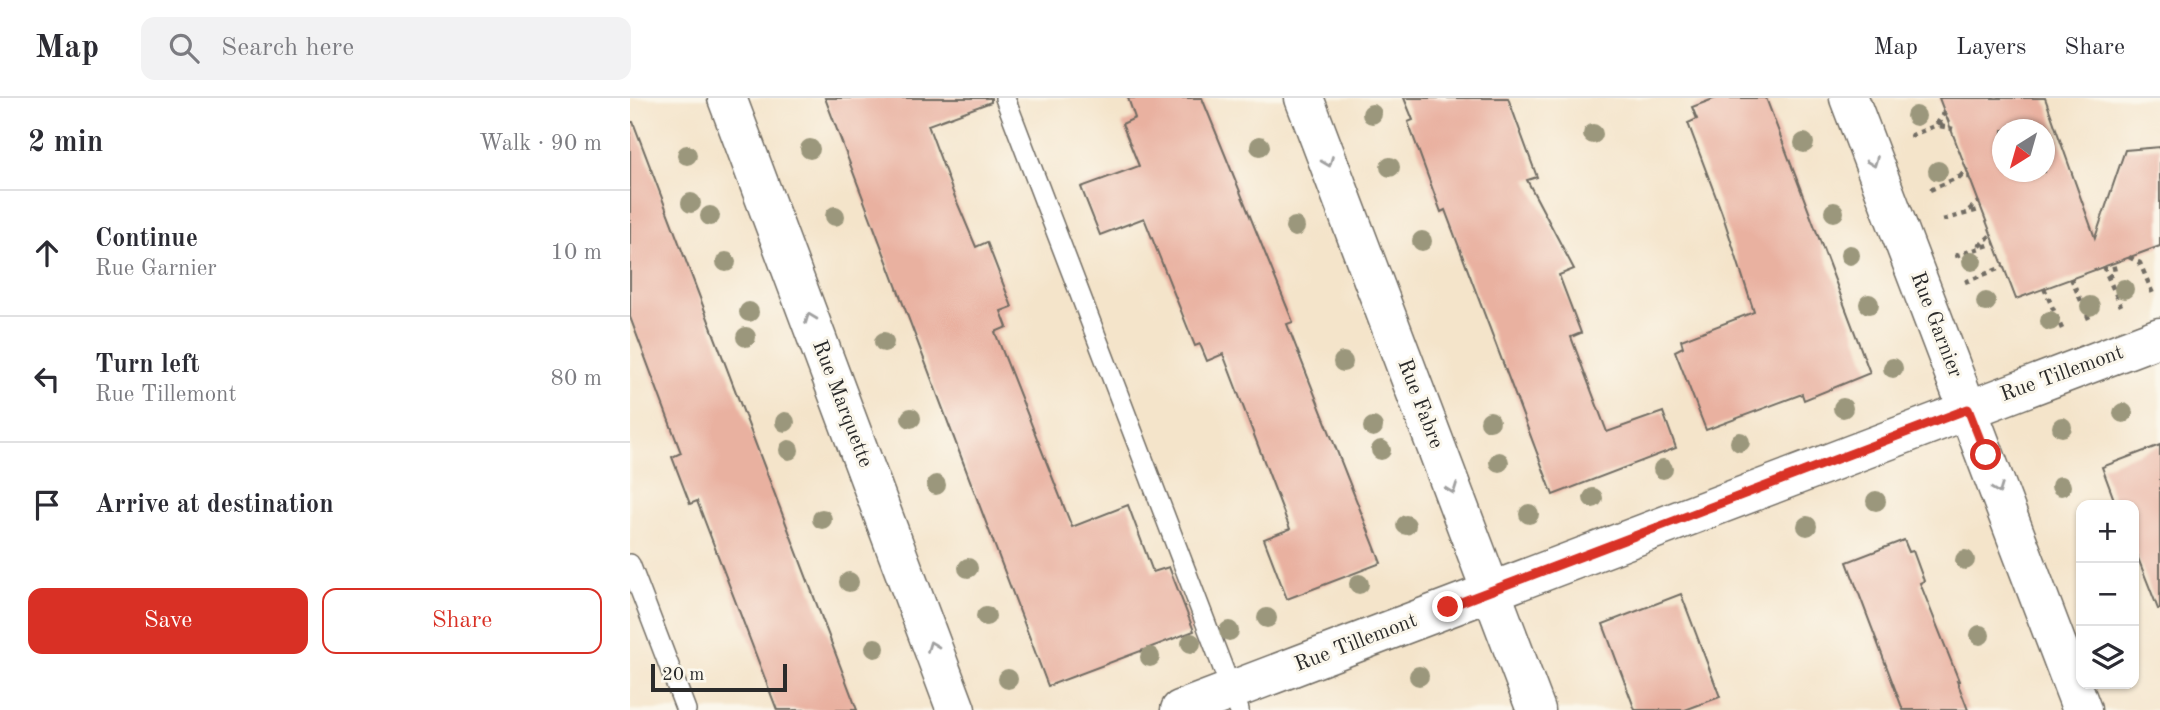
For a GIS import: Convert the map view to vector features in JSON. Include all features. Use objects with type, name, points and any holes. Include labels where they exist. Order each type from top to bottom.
[{"type":"street","name":"Rue Marquette","points":[[727,98],[956,710]]},
{"type":"street","name":"Rue Fabre","points":[[1304,98],[1536,710]]},
{"type":"street","name":"Rue Garnier","points":[[1849,98],[2082,710]]},
{"type":"street","name":"Rue Tillemont","points":[[1180,710],[1235,701],[1490,591],[2160,337]]},
{"type":"lane","points":[[1005,98],[1235,701]]},
{"type":"lane","points":[[630,564],[686,710]]},
{"type":"path","points":[[1936,125],[1945,112]]},
{"type":"path","points":[[1910,136],[1948,120]]},
{"type":"path","points":[[1936,125],[1953,130]]},
{"type":"path","points":[[1959,177],[1967,168]]},
{"type":"path","points":[[1930,190],[1959,177],[1970,177]]},
{"type":"path","points":[[1968,211],[1979,201]]},
{"type":"path","points":[[1942,220],[1982,209]]},
{"type":"path","points":[[1978,247],[1991,235]]},
{"type":"path","points":[[1955,256],[1995,243]]},
{"type":"path","points":[[2137,254],[2153,295]]},
{"type":"path","points":[[2129,257],[2140,263]]},
{"type":"path","points":[[2108,277],[2115,272],[2113,263]]},
{"type":"path","points":[[2103,266],[2121,307]]},
{"type":"path","points":[[1965,282],[2003,267]]},
{"type":"path","points":[[2071,278],[2089,319]]},
{"type":"path","points":[[2043,288],[2062,330]]},
{"type":"building","points":[[825,98],[991,98],[991,102],[928,125],[976,247],[987,242],[1012,307],[1001,311],[1007,327],[995,332],[1072,527],[1128,505],[1153,572],[1169,567],[1194,631],[1048,686]]},
{"type":"building","points":[[1128,98],[1202,98],[1293,322],[1287,324],[1381,563],[1287,599],[1264,539],[1290,529],[1223,354],[1207,361],[1200,344],[1195,346],[1144,218],[1100,235],[1081,187],[1139,166],[1122,124],[1135,118]]},
{"type":"building","points":[[1404,98],[1508,98],[1537,177],[1527,180],[1574,269],[1559,275],[1581,333],[1571,337],[1607,432],[1663,412],[1676,448],[1553,495],[1445,210],[1441,212],[1408,122],[1413,120]]},
{"type":"building","points":[[1716,98],[1766,98],[1870,373],[1804,400],[1802,394],[1706,430],[1675,351],[1683,347],[1681,340],[1754,312],[1722,213],[1688,123],[1697,119],[1692,107]]},
{"type":"building","points":[[1939,98],[2045,98],[2052,119],[1992,119],[1992,182],[2055,182],[2055,126],[2095,238],[2125,150],[2160,147],[2160,246],[2016,299]]},
{"type":"building","points":[[630,122],[633,122],[857,710],[777,710],[697,501],[690,504],[672,457],[681,453],[630,317]]},
{"type":"building","points":[[2160,445],[2160,609],[2139,561],[2139,500],[2114,500],[2102,467]]},
{"type":"building","points":[[1904,540],[1909,552],[1913,551],[1924,581],[1920,583],[1968,710],[1903,710],[1847,562]]},
{"type":"building","points":[[1681,594],[1720,697],[1685,710],[1635,710],[1603,624]]},
{"type":"route","points":[[1448,607],[1968,409],[1986,455]]}]
